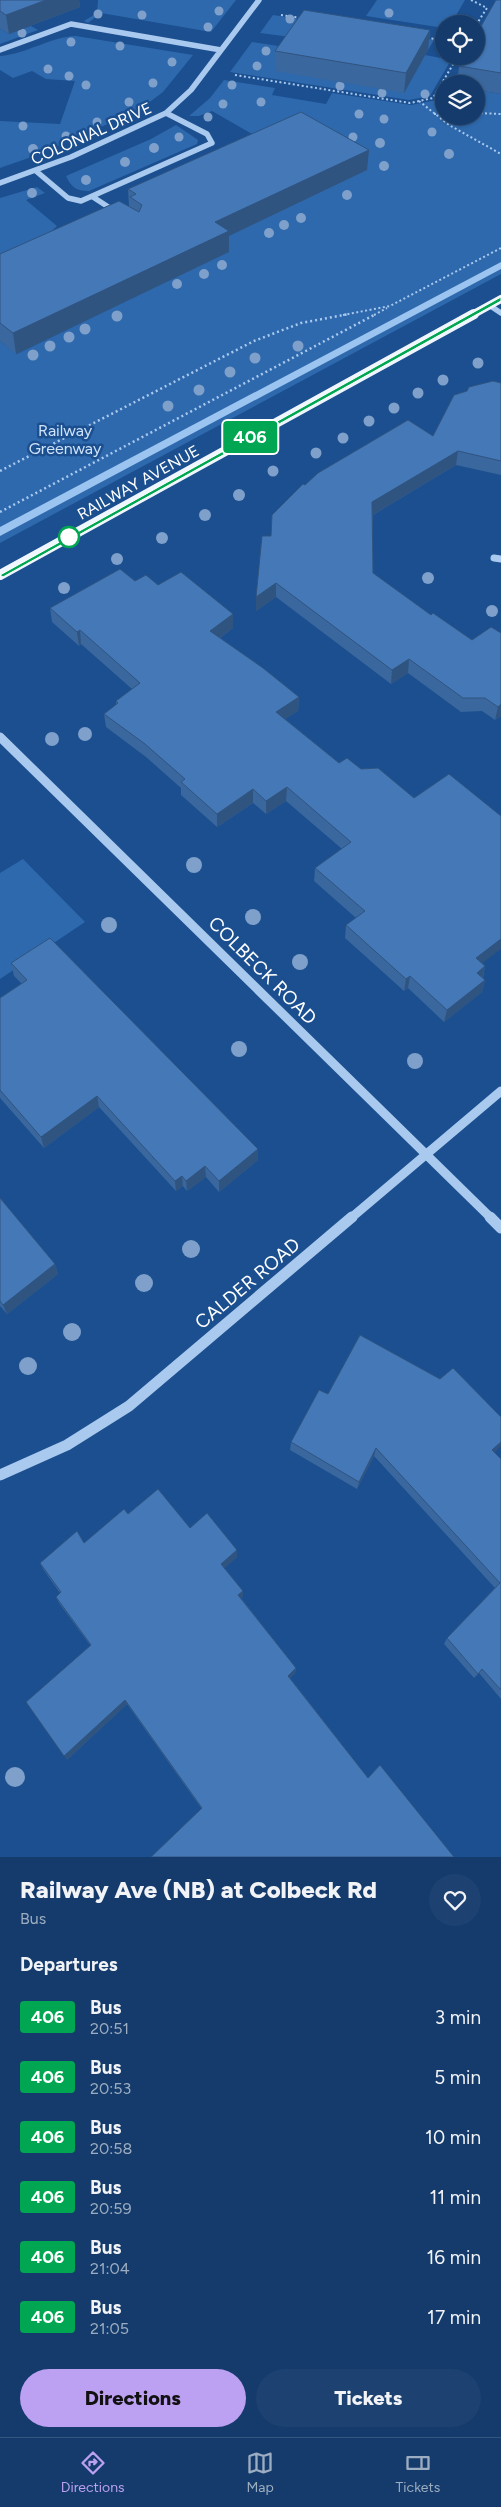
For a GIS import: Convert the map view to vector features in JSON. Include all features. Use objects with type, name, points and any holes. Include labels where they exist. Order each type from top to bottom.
[{"type":"main road","name":"RAILWAY AVENUE","points":[[0,575],[501,299]]},
{"type":"street","name":"COLONIAL DRIVE","points":[[0,183],[36,171],[106,142],[166,113],[190,90],[259,0]]},
{"type":"street","points":[[0,50],[71,24],[221,50]]},
{"type":"street","points":[[94,197],[123,217]]},
{"type":"street","name":"COLBECK ROAD","points":[[0,737],[501,1228]]},
{"type":"street","name":"CALDER ROAD","points":[[0,1475],[78,1442],[108,1422],[501,1092]]},
{"type":"lane","points":[[36,171],[68,198],[81,201],[94,197],[212,142],[207,134],[166,113]]},
{"type":"lane","points":[[490,305],[501,312]]},
{"type":"path","points":[[471,0],[487,8],[482,15]]},
{"type":"path","points":[[279,15],[308,19]]},
{"type":"path","points":[[424,37],[435,39]]},
{"type":"path","points":[[234,75],[410,103],[433,98],[453,65]]},
{"type":"path","points":[[419,101],[433,114],[501,154]]},
{"type":"path","points":[[485,113],[501,114]]},
{"type":"path","points":[[0,512],[501,248]]},
{"type":"path","points":[[0,471],[254,341],[301,323],[390,306]]},
{"type":"green space","points":[[98,0],[236,0],[211,32],[101,13],[88,23],[84,21],[97,13]]},
{"type":"green space","points":[[377,0],[465,0],[456,15],[435,15],[435,27],[366,16]]},
{"type":"green space","points":[[273,15],[434,40],[428,50],[303,31],[298,38],[260,33]]},
{"type":"green space","points":[[31,26],[38,30],[0,44],[0,29],[9,34]]},
{"type":"green space","points":[[76,36],[193,55],[163,92],[139,110],[40,154],[0,168],[0,121],[60,124],[75,81],[46,79],[32,71],[13,78],[0,70],[0,56],[10,55],[57,39]]},
{"type":"green space","points":[[252,42],[291,48],[404,93],[425,55],[435,57],[435,65],[448,65],[442,75],[435,75],[435,87],[430,96],[409,100],[230,72]]},
{"type":"green space","name":"Railway Greenway","points":[[224,80],[275,88],[272,95],[326,104],[332,93],[411,105],[435,100],[435,125],[485,125],[485,91],[501,94],[501,274],[0,543],[0,341],[17,354],[228,252],[230,147],[226,145],[252,134],[212,111],[199,116],[189,116],[210,98]]},
{"type":"green space","points":[[176,125],[198,140],[197,144],[89,191],[74,188],[66,176],[151,139]]},
{"type":"green space","points":[[37,187],[45,193],[26,200],[57,226],[40,242],[0,260],[0,198]]},
{"type":"green space","points":[[23,859],[85,922],[0,979],[0,873]]},
{"type":"building","points":[[0,0],[46,0],[6,15],[0,11]]},
{"type":"building","points":[[496,0],[501,0],[501,73],[459,66],[485,65],[485,19]]},
{"type":"building","points":[[304,10],[430,30],[406,73],[275,51]]},
{"type":"building","points":[[301,112],[369,150],[215,222],[229,231],[13,333],[0,323],[0,254],[119,201],[139,212],[142,205],[130,197],[136,194],[128,189]]},
{"type":"building","points":[[493,381],[501,383],[501,461],[458,451],[372,502],[373,573],[431,615],[433,613],[472,640],[491,627],[501,633],[501,704],[498,707],[485,698],[463,698],[409,659],[392,670],[276,583],[256,597],[262,536],[271,536],[272,515],[303,484],[305,485],[318,473],[408,420],[433,436],[454,395],[467,391],[469,387]]},
{"type":"building","points":[[120,569],[135,581],[146,575],[158,585],[181,572],[233,614],[210,631],[263,668],[299,697],[276,712],[339,763],[347,758],[361,769],[378,768],[414,798],[449,774],[501,816],[501,939],[476,958],[485,966],[477,973],[485,980],[447,1010],[410,976],[406,979],[346,925],[365,911],[315,868],[351,842],[287,787],[266,801],[253,789],[217,814],[181,782],[185,779],[145,744],[104,714],[118,703],[116,701],[140,683],[80,630],[77,632],[50,608]]},
{"type":"building","points":[[50,938],[258,1149],[219,1181],[205,1166],[186,1181],[182,1176],[175,1181],[97,1096],[41,1137],[0,1090],[0,998],[27,980],[11,963]]},
{"type":"building","points":[[0,1198],[55,1264],[3,1305],[0,1301]]},
{"type":"building","points":[[360,1335],[440,1379],[453,1368],[501,1417],[501,1442],[492,1450],[501,1459],[501,1690],[482,1669],[478,1674],[447,1638],[500,1583],[376,1448],[359,1482],[291,1442],[319,1390],[328,1394]]},
{"type":"building","points":[[158,1489],[190,1528],[207,1513],[237,1550],[221,1564],[243,1591],[238,1595],[296,1668],[288,1676],[368,1778],[380,1765],[454,1857],[151,1857],[202,1808],[125,1700],[64,1756],[26,1702],[91,1645],[56,1597],[61,1592],[40,1563],[77,1531],[84,1543],[124,1509],[128,1514]]},
{"type":"waterway","points":[[0,532],[501,265]]},
{"type":"bus line","name":"406","points":[[0,575],[501,299]]}]
